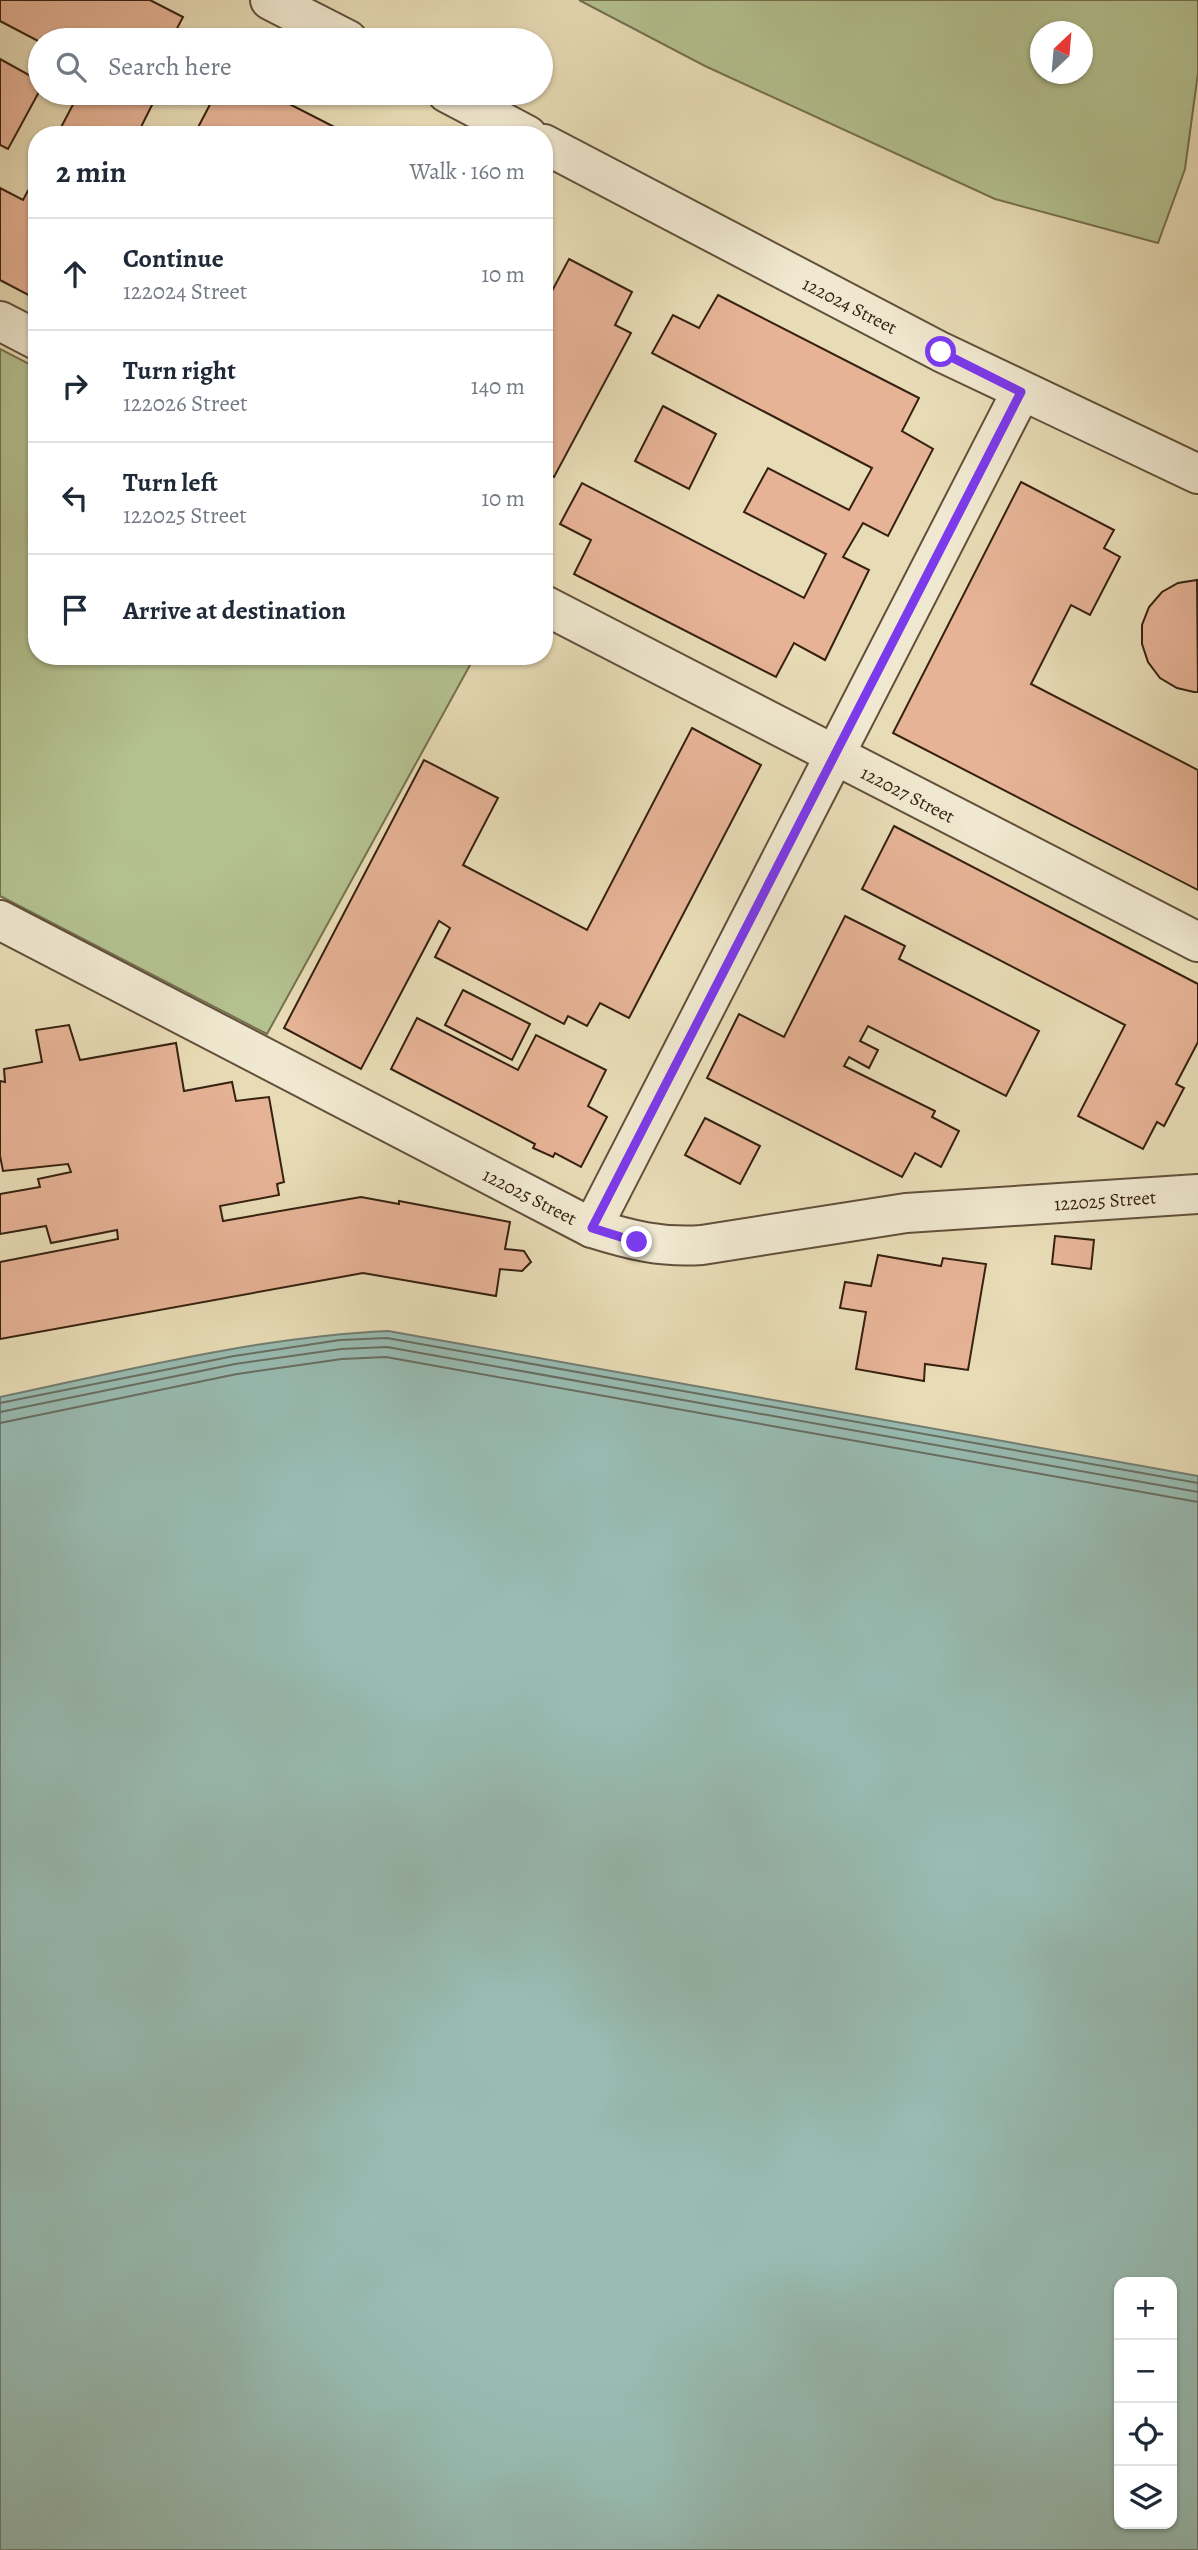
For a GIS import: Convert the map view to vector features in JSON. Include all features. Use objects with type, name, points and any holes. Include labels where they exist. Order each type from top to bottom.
[{"type":"street","points":[[270,0],[325,28]]},
{"type":"street","points":[[470,105],[510,126]]},
{"type":"street","name":"122024 Street","points":[[553,149],[1021,392],[1188,462]]},
{"type":"street","points":[[0,321],[28,335]]},
{"type":"street","points":[[592,1228],[1021,392]]},
{"type":"street","name":"122027 Street","points":[[553,610],[1198,942]]},
{"type":"street","name":"122025 Street","points":[[0,920],[592,1228],[637,1242],[673,1247],[734,1241],[906,1213],[1198,1194]]},
{"type":"green space","points":[[579,0],[1198,0],[1198,73],[1185,169],[1158,243],[995,199],[705,66]]},
{"type":"green space","points":[[0,349],[28,363],[28,665],[470,665],[267,1034],[0,896]]},
{"type":"water","points":[[388,1331],[1198,1476],[1198,2550],[0,2550],[0,1397],[193,1356],[290,1340]]},
{"type":"building","points":[[0,0],[150,0],[183,17],[177,28],[28,28],[28,36],[0,21]]},
{"type":"building","points":[[0,59],[28,74],[28,105],[32,105],[8,149],[0,145]]},
{"type":"building","points":[[73,105],[152,105],[142,126],[62,126]]},
{"type":"building","points":[[210,105],[291,105],[332,126],[199,126]]},
{"type":"building","points":[[0,188],[23,200],[28,191],[28,295],[0,280]]},
{"type":"building","points":[[569,259],[632,292],[615,325],[631,333],[554,477],[553,476],[553,289]]},
{"type":"building","points":[[718,295],[919,398],[902,431],[933,449],[888,536],[863,523],[843,557],[869,570],[825,660],[794,643],[776,677],[574,574],[591,540],[560,524],[582,483],[804,598],[826,554],[744,512],[768,468],[849,510],[872,468],[652,353],[673,315],[699,328]]},
{"type":"building","points":[[663,406],[716,434],[689,489],[635,461]]},
{"type":"building","points":[[1021,482],[1114,530],[1104,548],[1120,557],[1090,615],[1071,605],[1031,684],[1198,770],[1198,890],[893,733]]},
{"type":"building","points":[[1197,580],[1198,692],[1194,692],[1177,688],[1160,678],[1148,662],[1142,644],[1142,625],[1149,607],[1162,592],[1178,583]]},
{"type":"building","points":[[692,728],[761,765],[629,1018],[600,1003],[587,1026],[568,1016],[564,1024],[435,957],[450,928],[439,921],[361,1069],[284,1028],[424,760],[498,798],[463,865],[587,930]]},
{"type":"building","points":[[894,826],[1198,984],[1198,1042],[1176,1084],[1184,1088],[1164,1126],[1157,1122],[1143,1149],[1078,1116],[1125,1025],[862,889]]},
{"type":"building","points":[[845,916],[905,946],[899,959],[1039,1031],[1006,1096],[868,1026],[860,1041],[878,1050],[869,1068],[849,1057],[844,1066],[935,1111],[932,1117],[959,1131],[941,1167],[915,1153],[902,1177],[707,1078],[739,1014],[784,1037]]},
{"type":"building","points":[[463,990],[530,1024],[512,1060],[445,1025]]},
{"type":"building","points":[[417,1018],[518,1070],[536,1035],[606,1070],[588,1106],[607,1117],[581,1167],[555,1153],[553,1157],[533,1148],[535,1144],[391,1069]]},
{"type":"building","points":[[69,1025],[80,1060],[176,1043],[184,1091],[232,1082],[236,1101],[269,1097],[284,1182],[277,1184],[279,1195],[220,1206],[223,1221],[361,1197],[399,1204],[399,1201],[510,1222],[505,1249],[524,1251],[531,1262],[522,1271],[500,1269],[496,1296],[363,1273],[0,1339],[0,1262],[118,1239],[117,1230],[51,1243],[46,1226],[0,1234],[0,1194],[40,1187],[38,1179],[71,1172],[68,1164],[3,1171],[0,1156],[0,1081],[5,1082],[4,1069],[42,1062],[36,1030]]},
{"type":"building","points":[[705,1118],[760,1146],[740,1184],[685,1155]]},
{"type":"building","points":[[1055,1236],[1094,1240],[1091,1269],[1052,1264]]},
{"type":"building","points":[[878,1255],[941,1266],[943,1258],[986,1264],[968,1370],[925,1364],[924,1381],[856,1369],[866,1312],[840,1308],[845,1282],[871,1286]]},
{"type":"route","points":[[637,1242],[592,1228],[1021,392],[941,352]]}]
